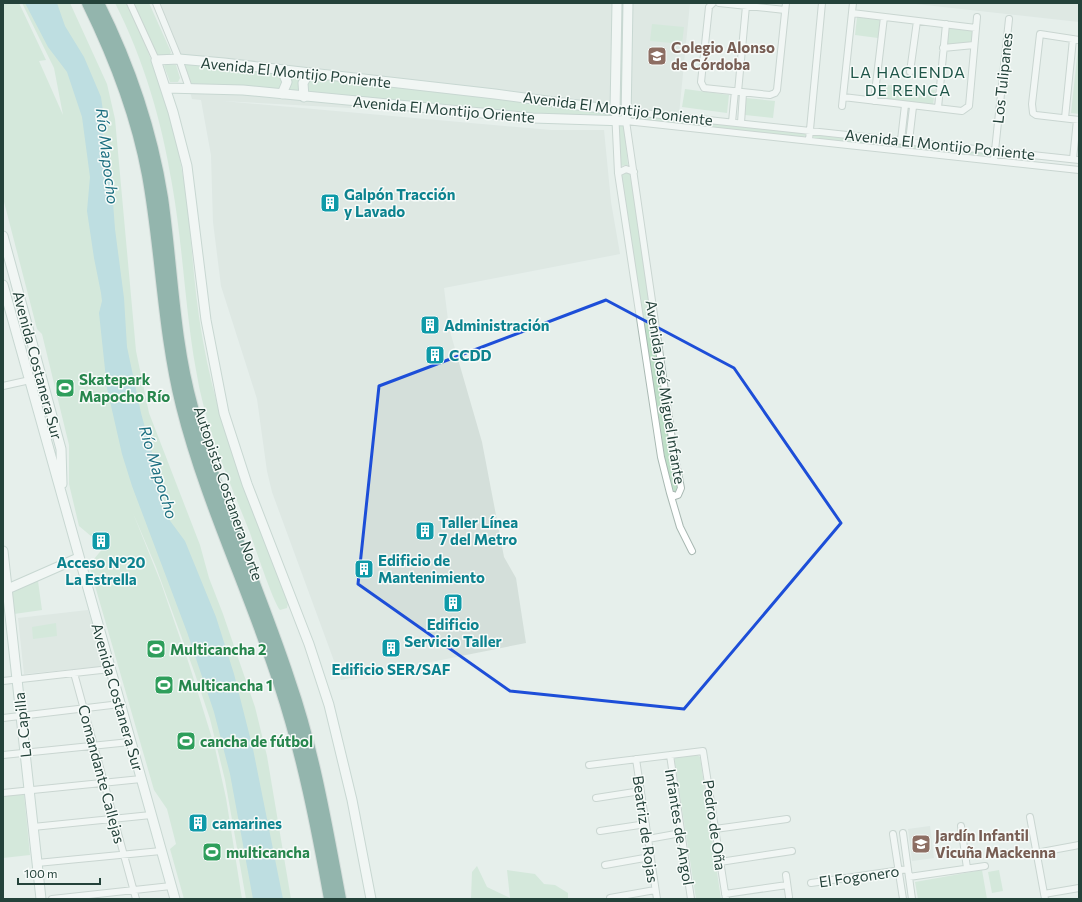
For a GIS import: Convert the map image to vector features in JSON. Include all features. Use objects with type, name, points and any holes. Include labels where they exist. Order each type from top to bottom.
[{"type":"highway","name":"Autopista Costanera Norte","points":[[88,3],[126,91],[142,149],[155,222],[168,333],[176,382],[188,429],[206,486],[280,684],[340,899]]},
{"type":"highway","name":"Autopista Costanera Norte","points":[[98,3],[131,79],[152,147],[162,201],[181,356],[191,404],[215,482],[275,640],[299,709],[316,773],[327,854],[330,899]]},
{"type":"highway","points":[[324,899],[327,854]]},
{"type":"highway","points":[[327,854],[344,899]]},
{"type":"street","points":[[130,3],[156,60],[166,88],[186,166],[206,320],[224,412],[247,484],[309,644],[329,706],[352,800],[370,899]]},
{"type":"street","points":[[156,3],[189,88]]},
{"type":"street","name":"Avenida José Miguel Infante","points":[[617,3],[615,120],[618,173],[660,449],[670,493],[674,496],[678,495],[681,488],[673,446],[626,121],[628,3]]},
{"type":"street","points":[[713,3],[709,7],[701,82],[704,88],[772,95],[777,91],[786,3]]},
{"type":"street","points":[[719,3],[785,10]]},
{"type":"street","points":[[809,140],[822,3]]},
{"type":"street","points":[[842,106],[853,3]]},
{"type":"street","points":[[741,123],[739,92],[746,6]]},
{"type":"street","points":[[852,13],[976,28]]},
{"type":"street","points":[[874,101],[884,17]]},
{"type":"street","points":[[843,97],[913,106],[962,111],[966,110],[968,106],[977,17]]},
{"type":"street","name":"Los Tulipanes","points":[[994,160],[1008,18]]},
{"type":"street","points":[[910,72],[916,21]]},
{"type":"street","points":[[938,108],[946,24]]},
{"type":"street","points":[[1065,118],[1076,39],[1040,34],[1032,104],[1033,113],[1036,115],[1078,120],[1076,159]]},
{"type":"street","points":[[943,48],[974,45]]},
{"type":"street","name":"Avenida El Montijo Poniente","points":[[156,60],[179,59],[282,70],[495,94],[615,110],[1076,159]]},
{"type":"street","points":[[282,70],[287,82],[282,94]]},
{"type":"street","points":[[304,97],[303,82],[309,73]]},
{"type":"street","name":"Avenida El Montijo Oriente","points":[[166,88],[226,89],[533,118],[615,120],[1079,170]]},
{"type":"street","points":[[732,122],[739,92]]},
{"type":"street","points":[[901,140],[905,105]]},
{"type":"street","points":[[909,141],[913,106]]},
{"type":"street","points":[[618,173],[626,169],[634,172]]},
{"type":"street","name":"Avenida Costanera Sur","points":[[3,236],[6,262],[41,374],[61,449],[61,495]]},
{"type":"street","name":"Avenida Costanera Sur","points":[[3,285],[174,899]]},
{"type":"street","points":[[3,386],[30,380],[41,374]]},
{"type":"street","points":[[670,493],[680,527],[692,551]]},
{"type":"street","name":"La Capilla","points":[[3,551],[5,590],[17,679],[40,899]]},
{"type":"street","points":[[5,590],[78,558]]},
{"type":"street","points":[[3,681],[110,669]]},
{"type":"street","name":"Comandante Callejas","points":[[74,673],[136,899]]},
{"type":"street","points":[[3,718],[120,704]]},
{"type":"street","points":[[3,755],[130,742]]},
{"type":"street","name":"Pedro de Oña","points":[[670,754],[703,751],[725,897]]},
{"type":"street","points":[[589,765],[670,754]]},
{"type":"street","name":"Infantes de Angol","points":[[670,754],[691,899]]},
{"type":"street","name":"Beatriz de Rojas","points":[[636,759],[657,899]]},
{"type":"street","points":[[3,793],[141,779]]},
{"type":"street","points":[[596,798],[641,791]]},
{"type":"street","points":[[33,827],[151,814]]},
{"type":"street","points":[[1030,817],[1044,897],[1079,888]]},
{"type":"street","points":[[715,829],[787,819]]},
{"type":"street","points":[[600,831],[646,824]]},
{"type":"street","points":[[961,826],[967,868]]},
{"type":"street","points":[[648,839],[681,833]]},
{"type":"street","points":[[903,833],[912,899]]},
{"type":"street","points":[[893,834],[903,899]]},
{"type":"street","points":[[1036,853],[1079,845]]},
{"type":"street","points":[[37,863],[161,851]]},
{"type":"street","points":[[720,862],[792,851]]},
{"type":"street","points":[[605,865],[650,857]]},
{"type":"street","points":[[909,877],[985,866]]},
{"type":"street","name":"El Fogonero","points":[[811,883],[908,869]]},
{"type":"street","points":[[786,875],[789,897]]},
{"type":"street","points":[[725,897],[788,885]]},
{"type":"street","points":[[52,899],[171,886]]},
{"type":"street","points":[[610,898],[655,890]]},
{"type":"highlighted area","points":[[606,300],[734,368],[841,523],[684,709],[510,691],[358,584],[379,386]]},
{"type":"shaded area","points":[[156,3],[690,3],[679,114],[627,123],[222,101],[551,130],[604,130],[611,202],[620,254],[444,288],[449,328],[482,442],[504,557],[516,578],[526,643],[341,680],[272,492],[267,471],[257,399],[221,286],[213,222],[211,155],[201,100],[192,99],[180,56]]},
{"type":"shaded area","points":[[907,3],[1079,3],[1079,22]]},
{"type":"shaded area","points":[[88,610],[105,666],[24,674],[18,618]]},
{"type":"shaded area","name":"Jardín Infantil Vicuña Mackenna","points":[[930,826],[934,858],[912,861],[908,829]]},
{"type":"green space","points":[[3,3],[19,3],[46,60],[39,61],[63,115],[54,68],[22,3],[70,3],[107,84],[115,119],[136,351],[149,413],[200,545],[209,578],[255,707],[267,756],[291,899],[246,899],[225,780],[210,719],[156,567],[133,513],[161,583],[189,664],[215,748],[226,798],[242,899],[184,899],[170,849],[176,844],[167,809],[154,790],[89,565],[104,547],[79,526],[69,484],[69,445],[42,334],[37,329],[3,198]]},
{"type":"green space","points":[[115,3],[127,3],[137,24],[162,90],[175,135],[184,182],[197,301],[210,375],[218,408],[239,474],[288,603],[287,608],[280,610],[269,586],[226,473],[205,412],[192,347],[176,207],[163,138],[151,92],[143,69],[135,47]]},
{"type":"green space","points":[[134,3],[149,3],[171,52],[169,56],[157,57]]},
{"type":"green space","points":[[620,3],[625,3],[623,104],[619,106]]},
{"type":"green space","points":[[857,17],[880,20],[878,38],[855,35]]},
{"type":"green space","points":[[652,24],[684,27],[682,44],[650,41]]},
{"type":"green space","points":[[948,27],[973,30],[972,43],[946,46]]},
{"type":"green space","points":[[1079,48],[1079,114],[1071,113]]},
{"type":"green space","points":[[166,64],[176,65],[180,78],[178,82],[170,82],[164,66]]},
{"type":"green space","points":[[184,64],[281,72],[283,85],[279,89],[191,83]]},
{"type":"green space","points":[[290,74],[299,75],[299,91],[290,90]]},
{"type":"green space","points":[[314,77],[611,112],[612,116],[611,118],[542,116],[309,94],[307,90],[308,78]]},
{"type":"green space","points":[[880,84],[935,90],[933,105],[879,100]]},
{"type":"green space","points":[[685,89],[729,95],[727,113],[682,107]]},
{"type":"green space","points":[[746,98],[775,101],[773,118],[745,115]]},
{"type":"green space","points":[[630,114],[805,133],[806,135],[804,137],[631,119]]},
{"type":"green space","points":[[618,125],[624,126],[628,165],[620,166]]},
{"type":"green space","points":[[814,134],[989,153],[990,156],[815,139],[813,138]]},
{"type":"green space","points":[[624,171],[630,173],[678,489],[675,492],[672,488],[665,459],[621,177]]},
{"type":"green space","points":[[38,581],[42,610],[14,614],[11,591]]},
{"type":"green space","points":[[56,623],[57,636],[33,639],[32,627]]},
{"type":"green space","points":[[697,755],[700,757],[721,899],[696,899],[674,757]]},
{"type":"green space","points":[[24,794],[30,855],[3,858],[3,795]]},
{"type":"green space","points":[[477,866],[487,887],[510,898],[507,870],[535,874],[544,884],[555,885],[568,893],[568,899],[471,899],[472,872]]},
{"type":"green space","points":[[982,870],[987,899],[918,899],[915,882]]},
{"type":"green space","points":[[999,870],[1003,891],[992,893],[988,872]]},
{"type":"water","name":"Río Mapocho","points":[[25,3],[57,3],[65,26],[84,57],[101,97],[103,111],[99,124],[109,149],[115,229],[124,298],[127,347],[141,413],[160,482],[162,507],[165,514],[185,541],[216,617],[234,674],[253,749],[283,899],[253,899],[230,774],[214,712],[187,632],[132,486],[122,454],[107,388],[99,313],[102,301],[87,211],[90,177],[82,117],[67,72],[48,47]]},
{"type":"place","name":"Colegio Alonso de Córdoba","points":[[657,56]]},
{"type":"place","name":"Galpón Tracción y Lavado","points":[[330,203]]},
{"type":"place","name":"Administración","points":[[430,325]]},
{"type":"place","name":"CCDD","points":[[435,355]]},
{"type":"place","name":"Skatepark Mapocho Río","points":[[65,388]]},
{"type":"place","name":"Taller Línea 7 del Metro","points":[[425,531]]},
{"type":"place","name":"Acceso N°20 La Estrella","points":[[101,541]]},
{"type":"place","name":"Edificio de Mantenimiento","points":[[364,569]]},
{"type":"place","name":"Edificio Servicio Taller","points":[[453,603]]},
{"type":"place","name":"Edificio SER/SAF","points":[[391,648]]},
{"type":"place","name":"Multicancha 2","points":[[156,649]]},
{"type":"place","name":"Multicancha 1","points":[[164,685]]},
{"type":"place","name":"cancha de fútbol","points":[[186,741]]},
{"type":"place","name":"camarines","points":[[198,823]]},
{"type":"place","name":"Jardín Infantil Vicuña Mackenna","points":[[921,844]]},
{"type":"place","name":"multicancha","points":[[212,852]]},
{"type":"district","name":"LA HACIENDA DE RENCA","points":[[908,80]]}]
